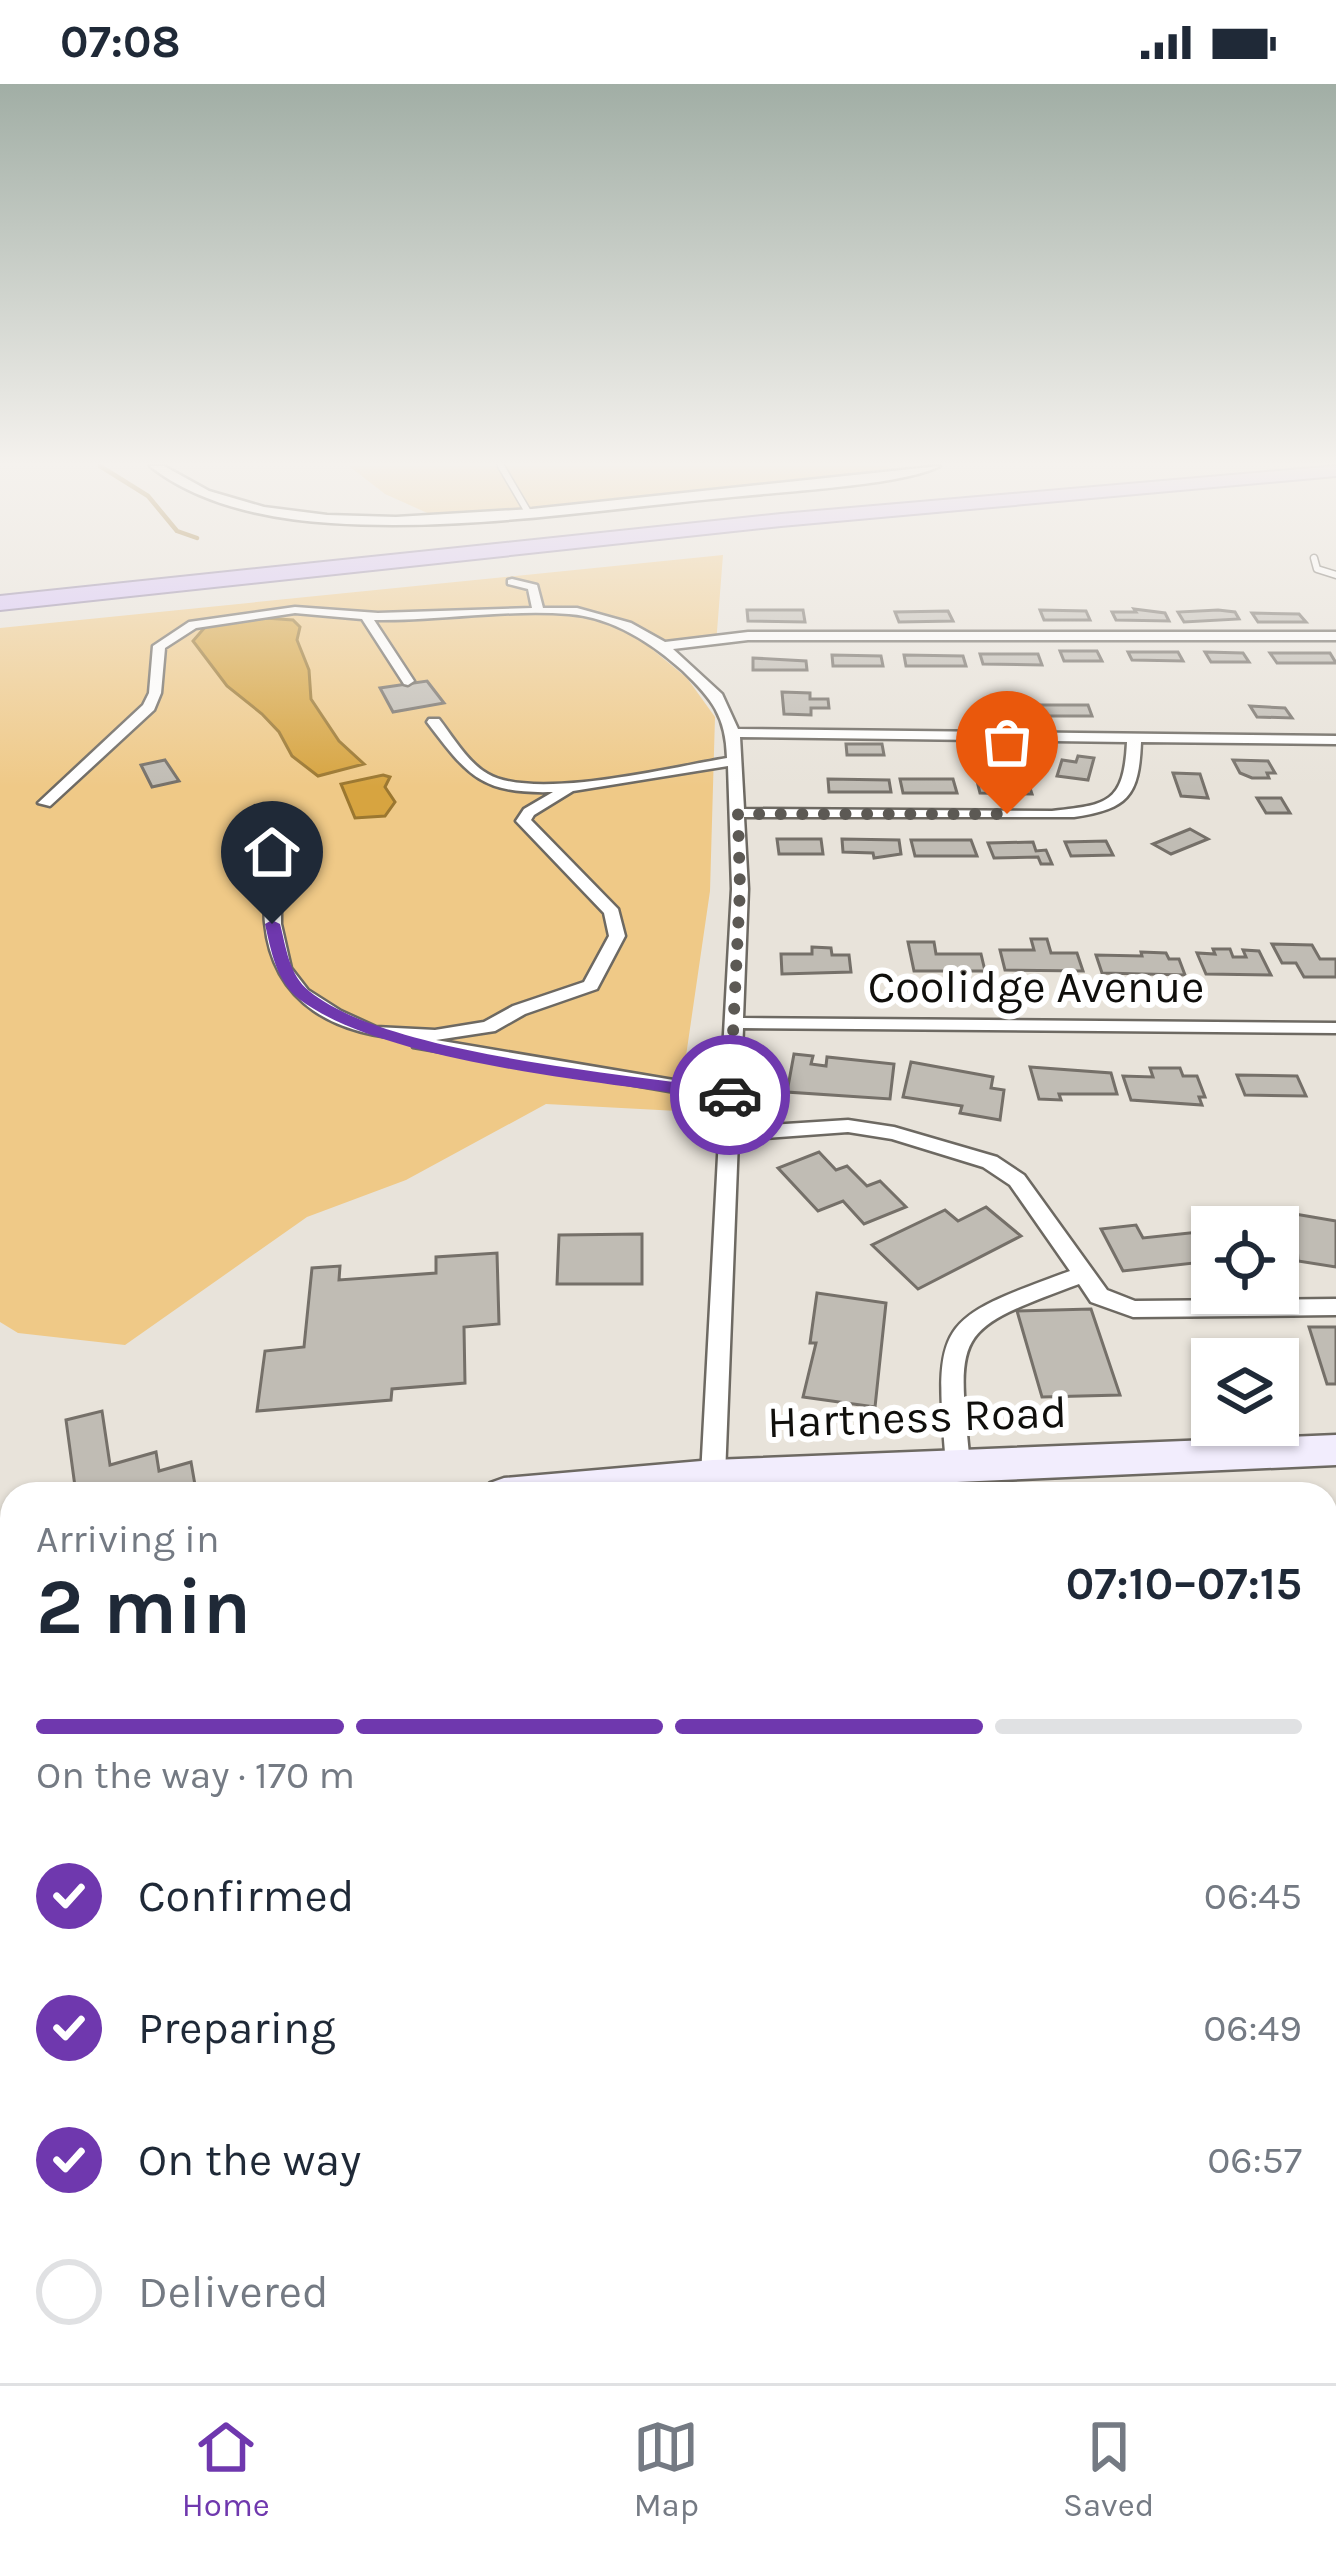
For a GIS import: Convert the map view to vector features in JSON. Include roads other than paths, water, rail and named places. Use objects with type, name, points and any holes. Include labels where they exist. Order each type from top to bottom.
[{"type":"highway","points":[[0,588],[139,573]]},
{"type":"highway","points":[[0,603],[280,573]]},
{"type":"main road","name":"Hartness Road","points":[[643,1482],[1336,1450]]},
{"type":"street","points":[[512,582],[532,587],[538,611]]},
{"type":"street","points":[[45,803],[148,707],[155,693],[159,646],[175,634],[212,620],[327,610],[365,616],[538,611],[598,615],[663,646],[717,697],[733,733],[738,814],[736,1023],[713,1476]]},
{"type":"street","points":[[365,616],[408,682]]},
{"type":"street","points":[[663,646],[748,636],[1336,636]]},
{"type":"street","points":[[373,1032],[435,1035],[489,1027],[519,1010],[591,985],[617,936],[612,912],[434,722]]},
{"type":"street","points":[[733,733],[1336,740]]},
{"type":"street","points":[[738,814],[1092,811],[1121,799],[1134,782],[1134,737]]},
{"type":"street","points":[[486,780],[566,790],[734,761]]},
{"type":"street","points":[[523,821],[529,812],[566,790]]},
{"type":"street","points":[[251,823],[265,849],[273,880],[272,924],[284,968],[302,994],[373,1032],[732,1096]]},
{"type":"street","points":[[511,1060],[504,1042],[519,1010]]},
{"type":"street","name":"Coolidge Avenue","points":[[736,1023],[1336,1028]]},
{"type":"street","points":[[729,1134],[848,1126],[910,1137],[990,1162],[1017,1180],[1099,1296],[1133,1310],[1336,1307]]},
{"type":"street","points":[[958,1464],[950,1379],[958,1334],[983,1312],[1083,1274]]}]
